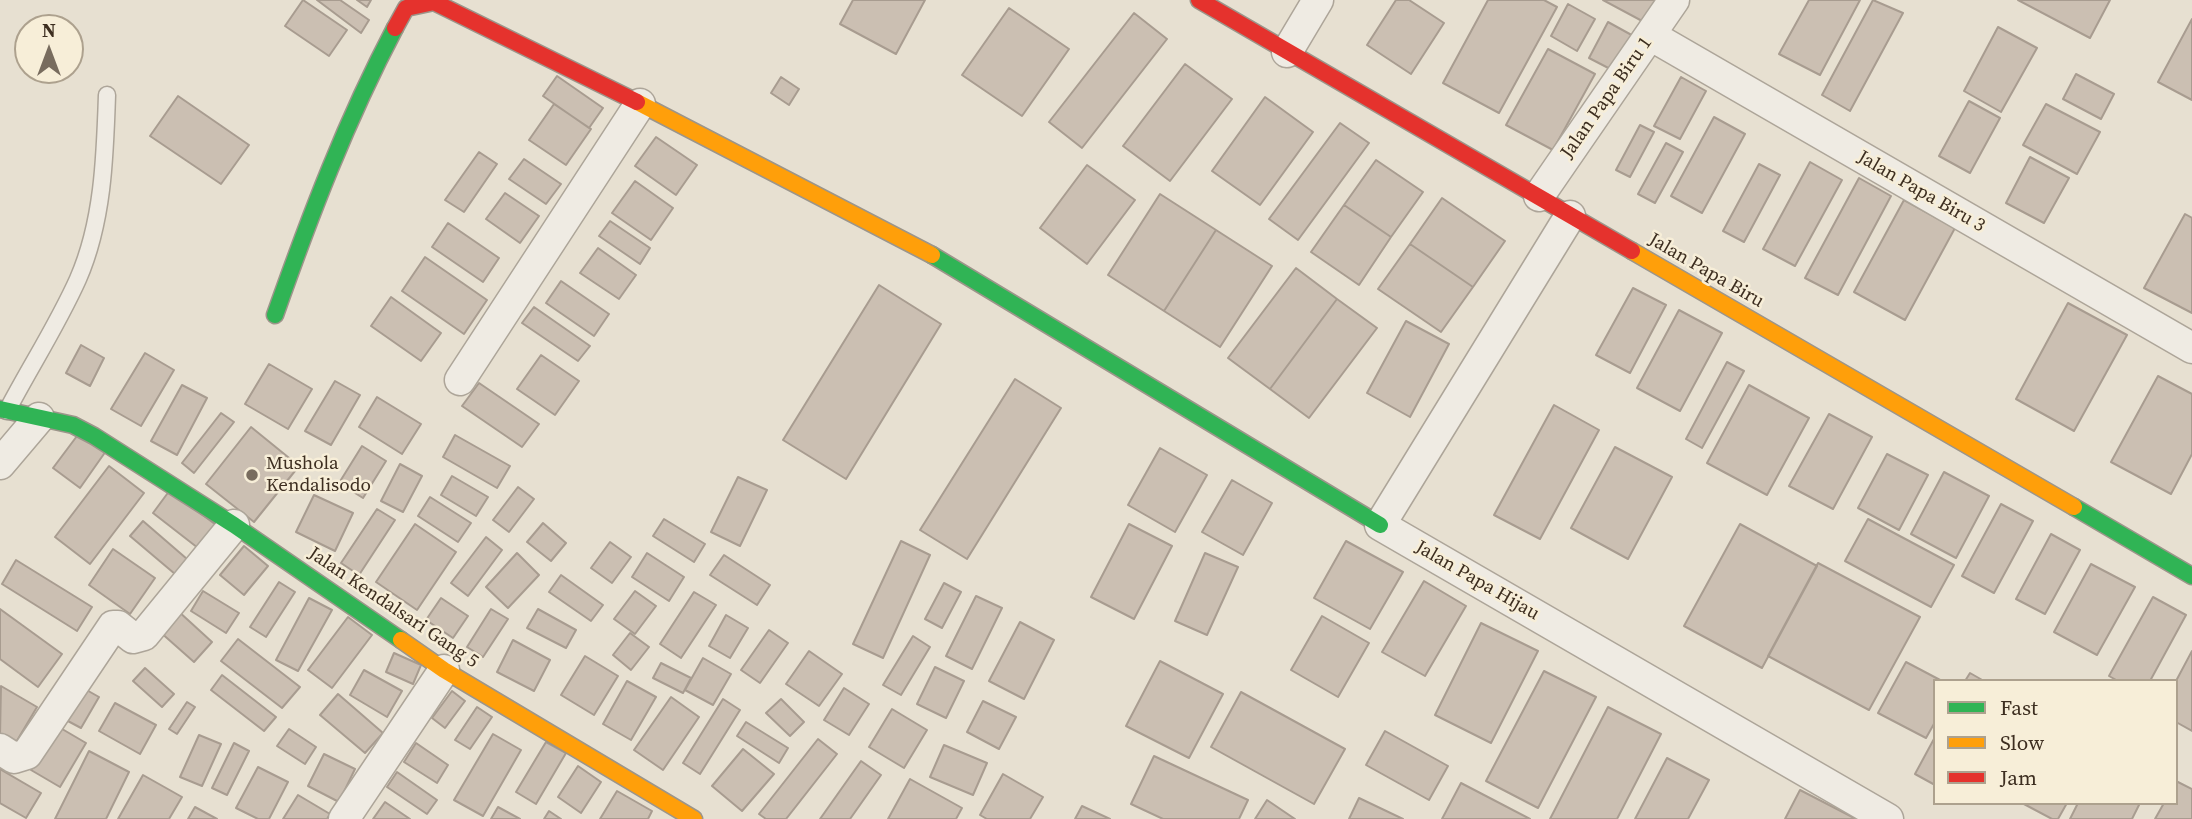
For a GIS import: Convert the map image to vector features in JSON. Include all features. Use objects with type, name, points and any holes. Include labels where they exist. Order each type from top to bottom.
[{"type":"street","name":"Jalan Papa Biru","points":[[1199,0],[2192,576]]},
{"type":"street","points":[[1287,52],[1318,0]]},
{"type":"street","name":"Jalan Papa Biru 1","points":[[1539,196],[1674,0]]},
{"type":"street","points":[[275,315],[319,189],[359,96],[400,16],[411,5],[434,2],[640,104],[936,257],[1380,525],[1570,216]]},
{"type":"street","name":"Jalan Papa Biru 3","points":[[1650,35],[2192,348]]},
{"type":"street","points":[[460,380],[640,104]]},
{"type":"street","points":[[0,464],[39,418],[3,410]]},
{"type":"street","name":"Jalan Kendalsari Gang 5","points":[[39,418],[73,425],[234,525],[444,670],[694,819]]},
{"type":"street","points":[[0,749],[14,758],[27,754],[113,626],[118,626],[132,638],[144,635],[234,525]]},
{"type":"street","name":"Jalan Papa Hijau","points":[[1380,525],[1888,819]]},
{"type":"street","points":[[344,819],[444,670]]},
{"type":"lane","points":[[3,410],[78,279],[89,249],[98,213],[107,95]]},
{"type":"building","points":[[303,0],[347,30],[329,56],[285,26]]},
{"type":"building","points":[[317,0],[340,0],[369,20],[361,33]]},
{"type":"building","points":[[357,0],[371,0],[367,7]]},
{"type":"building","points":[[853,0],[925,0],[896,54],[840,24]]},
{"type":"building","points":[[1396,0],[1409,0],[1444,23],[1411,74],[1367,45]]},
{"type":"building","points":[[1488,0],[1544,0],[1557,7],[1499,113],[1443,83]]},
{"type":"building","points":[[1603,0],[1656,0],[1644,22]]},
{"type":"building","points":[[1809,0],[1860,0],[1820,75],[1779,54]]},
{"type":"building","points":[[1873,0],[1903,13],[1850,111],[1822,95]]},
{"type":"building","points":[[2018,0],[2110,0],[2090,38]]},
{"type":"building","points":[[1568,4],[1595,19],[1577,51],[1551,36]]},
{"type":"building","points":[[1009,8],[1069,49],[1022,116],[962,75]]},
{"type":"building","points":[[1134,13],[1167,39],[1082,148],[1049,122]]},
{"type":"building","points":[[2192,19],[2192,100],[2158,82]]},
{"type":"building","points":[[1608,22],[1637,38],[1618,73],[1589,58]]},
{"type":"building","points":[[1998,27],[2037,48],[2001,112],[1964,91]]},
{"type":"building","points":[[1548,49],[1595,74],[1553,150],[1506,125]]},
{"type":"building","points":[[1185,64],[1232,99],[1170,181],[1123,146]]},
{"type":"building","points":[[2076,74],[2114,94],[2101,119],[2063,99]]},
{"type":"building","points":[[557,76],[603,108],[589,128],[543,96]]},
{"type":"building","points":[[781,77],[799,89],[789,105],[771,93]]},
{"type":"building","points":[[1681,77],[1706,91],[1680,139],[1654,126]]},
{"type":"building","points":[[178,96],[249,145],[221,184],[150,136]]},
{"type":"building","points":[[1265,97],[1313,132],[1260,205],[1212,171]]},
{"type":"building","points":[[1969,101],[2000,118],[1970,173],[1939,156]]},
{"type":"building","points":[[554,104],[591,129],[566,165],[529,140]]},
{"type":"building","points":[[2046,104],[2100,132],[2077,174],[2023,145]]},
{"type":"building","points":[[1714,117],[1745,134],[1702,213],[1671,196]]},
{"type":"building","points":[[1340,123],[1369,143],[1298,240],[1269,219]]},
{"type":"building","points":[[1640,125],[1654,132],[1630,177],[1616,170]]},
{"type":"building","points":[[656,137],[697,165],[676,195],[635,166]]},
{"type":"building","points":[[1666,143],[1683,152],[1655,203],[1638,194]]},
{"type":"building","points":[[479,152],[497,164],[464,212],[445,200]]},
{"type":"building","points":[[2030,157],[2069,178],[2044,223],[2006,203]]},
{"type":"building","points":[[524,159],[561,184],[546,204],[509,179]]},
{"type":"building","points":[[1376,160],[1423,192],[1391,237],[1344,205]]},
{"type":"building","points":[[1810,162],[1842,180],[1795,266],[1763,249]]},
{"type":"building","points":[[1759,164],[1780,175],[1744,242],[1723,231]]},
{"type":"building","points":[[1087,165],[1135,200],[1087,264],[1040,228]]},
{"type":"building","points":[[1859,178],[1891,196],[1838,295],[1805,278]]},
{"type":"building","points":[[635,181],[673,208],[651,240],[612,213]]},
{"type":"building","points":[[505,193],[539,216],[520,243],[486,219]]},
{"type":"building","points":[[1160,194],[1216,230],[1164,311],[1108,275]]},
{"type":"building","points":[[1442,198],[1505,241],[1473,287],[1410,244]]},
{"type":"building","points":[[1904,200],[1955,228],[1905,320],[1854,292]]},
{"type":"building","points":[[1344,205],[1391,237],[1359,285],[1311,252]]},
{"type":"building","points":[[2185,214],[2192,218],[2192,313],[2144,288]]},
{"type":"building","points":[[610,221],[650,248],[640,264],[599,236]]},
{"type":"building","points":[[448,223],[499,258],[483,282],[432,247]]},
{"type":"building","points":[[1216,230],[1272,266],[1220,347],[1164,311]]},
{"type":"building","points":[[1410,244],[1473,287],[1441,332],[1378,289]]},
{"type":"building","points":[[598,248],[636,275],[619,299],[580,273]]},
{"type":"building","points":[[425,257],[487,300],[464,334],[402,291]]},
{"type":"building","points":[[1296,268],[1337,299],[1270,389],[1228,358]]},
{"type":"building","points":[[561,281],[609,314],[594,336],[546,303]]},
{"type":"building","points":[[879,285],[941,324],[846,479],[783,440]]},
{"type":"building","points":[[1633,288],[1666,305],[1630,373],[1596,355]]},
{"type":"building","points":[[391,297],[441,333],[421,361],[371,326]]},
{"type":"building","points":[[1337,299],[1377,328],[1309,418],[1270,389]]},
{"type":"building","points":[[2068,303],[2127,335],[2074,431],[2016,399]]},
{"type":"building","points":[[534,307],[590,346],[578,361],[522,323]]},
{"type":"building","points":[[1679,310],[1722,333],[1680,411],[1637,388]]},
{"type":"building","points":[[1406,321],[1449,344],[1410,417],[1367,393]]},
{"type":"building","points":[[81,345],[104,358],[90,386],[66,373]]},
{"type":"building","points":[[145,353],[174,370],[141,426],[111,409]]},
{"type":"building","points":[[541,355],[579,381],[555,415],[517,389]]},
{"type":"building","points":[[1727,362],[1744,371],[1702,448],[1686,439]]},
{"type":"building","points":[[269,364],[312,389],[288,429],[245,404]]},
{"type":"building","points":[[2158,376],[2192,394],[2192,454],[2171,494],[2111,462]]},
{"type":"building","points":[[1015,379],[1061,408],[967,559],[920,530]]},
{"type":"building","points":[[335,381],[360,395],[331,445],[305,431]]},
{"type":"building","points":[[479,383],[539,424],[522,447],[462,406]]},
{"type":"building","points":[[182,385],[207,398],[177,455],[151,441]]},
{"type":"building","points":[[1749,385],[1809,418],[1767,495],[1707,463]]},
{"type":"building","points":[[377,397],[421,424],[402,454],[359,427]]},
{"type":"building","points":[[1554,405],[1599,430],[1540,539],[1494,515]]},
{"type":"building","points":[[221,413],[234,422],[194,473],[182,463]]},
{"type":"building","points":[[1829,414],[1872,437],[1833,509],[1789,486]]},
{"type":"building","name":"Mushola Kendalisodo","points":[[251,427],[299,466],[254,522],[206,484]]},
{"type":"building","points":[[80,432],[106,451],[80,488],[53,468]]},
{"type":"building","points":[[455,435],[510,466],[497,488],[443,457]]},
{"type":"building","points":[[362,446],[386,461],[363,498],[339,483]]},
{"type":"building","points":[[1615,447],[1672,477],[1628,559],[1571,528]]},
{"type":"building","points":[[1160,448],[1207,475],[1175,532],[1128,505]]},
{"type":"building","points":[[1887,454],[1928,475],[1899,530],[1858,508]]},
{"type":"building","points":[[400,464],[422,476],[403,512],[381,501]]},
{"type":"building","points":[[109,466],[144,493],[90,564],[55,537]]},
{"type":"building","points":[[1944,472],[1989,496],[1956,558],[1911,534]]},
{"type":"building","points":[[452,476],[488,497],[476,516],[441,495]]},
{"type":"building","points":[[738,477],[767,490],[740,546],[711,532]]},
{"type":"building","points":[[1232,480],[1272,503],[1243,555],[1202,532]]},
{"type":"building","points":[[518,487],[534,499],[509,532],[493,520]]},
{"type":"building","points":[[170,490],[216,525],[198,548],[153,513]]},
{"type":"building","points":[[314,495],[353,513],[335,551],[296,532]]},
{"type":"building","points":[[430,497],[471,523],[458,542],[418,516]]},
{"type":"building","points":[[2001,504],[2033,521],[1994,593],[1962,576]]},
{"type":"building","points":[[377,509],[395,520],[359,575],[341,563]]},
{"type":"building","points":[[664,519],[705,544],[694,562],[653,536]]},
{"type":"building","points":[[1868,519],[1954,565],[1931,607],[1845,561]]},
{"type":"building","points":[[143,521],[187,559],[175,574],[130,536]]},
{"type":"building","points":[[543,523],[566,543],[551,561],[527,542]]},
{"type":"building","points":[[415,524],[456,552],[417,610],[376,582]]},
{"type":"building","points":[[1129,524],[1172,546],[1134,619],[1091,597]]},
{"type":"building","points":[[1740,524],[1817,566],[1762,668],[1684,626]]},
{"type":"building","points":[[2051,534],[2080,550],[2045,614],[2016,599]]},
{"type":"building","points":[[486,537],[502,550],[468,596],[451,583]]},
{"type":"building","points":[[901,541],[930,555],[883,658],[853,644]]},
{"type":"building","points":[[1346,541],[1403,572],[1370,629],[1314,598]]},
{"type":"building","points":[[610,542],[631,557],[612,583],[591,568]]},
{"type":"building","points":[[244,546],[268,566],[244,595],[220,575]]},
{"type":"building","points":[[113,549],[155,578],[130,614],[89,585]]},
{"type":"building","points":[[517,553],[539,575],[508,608],[486,587]]},
{"type":"building","points":[[647,553],[684,577],[669,601],[632,577]]},
{"type":"building","points":[[1205,553],[1238,567],[1207,635],[1175,621]]},
{"type":"building","points":[[724,555],[770,585],[757,605],[710,575]]},
{"type":"building","points":[[16,560],[92,607],[77,631],[2,584]]},
{"type":"building","points":[[1818,563],[1920,617],[1869,710],[1768,656]]},
{"type":"building","points":[[2091,564],[2135,587],[2097,655],[2054,632]]},
{"type":"building","points":[[561,575],[603,605],[591,621],[549,592]]},
{"type":"building","points":[[1424,581],[1466,606],[1425,676],[1382,652]]},
{"type":"building","points":[[279,582],[295,592],[266,637],[250,627]]},
{"type":"building","points":[[944,583],[961,592],[942,628],[925,619]]},
{"type":"building","points":[[203,591],[239,613],[226,633],[191,611]]},
{"type":"building","points":[[635,591],[656,606],[635,634],[614,619]]},
{"type":"building","points":[[694,592],[716,605],[681,658],[660,644]]},
{"type":"building","points":[[976,596],[1002,608],[972,669],[946,656]]},
{"type":"building","points":[[2153,597],[2186,615],[2151,679],[2114,679],[2109,676]]},
{"type":"building","points":[[309,598],[332,610],[298,671],[276,660]]},
{"type":"building","points":[[441,598],[468,616],[453,638],[426,620]]},
{"type":"building","points":[[0,609],[62,654],[38,687],[0,659]]},
{"type":"building","points":[[491,609],[508,619],[483,657],[467,647]]},
{"type":"building","points":[[538,609],[576,630],[566,648],[527,628]]},
{"type":"building","points":[[177,610],[212,642],[194,662],[159,631]]},
{"type":"building","points":[[726,615],[748,628],[730,658],[709,646]]},
{"type":"building","points":[[1322,616],[1369,643],[1338,697],[1291,670]]},
{"type":"building","points":[[348,617],[372,635],[332,688],[308,670]]},
{"type":"building","points":[[1020,622],[1054,640],[1024,699],[989,681]]},
{"type":"building","points":[[1481,623],[1538,651],[1491,743],[1435,715]]},
{"type":"building","points":[[769,630],[788,643],[760,683],[741,670]]},
{"type":"building","points":[[630,633],[649,647],[631,670],[613,655]]},
{"type":"building","points":[[913,636],[930,647],[901,695],[883,685]]},
{"type":"building","points":[[238,639],[300,687],[282,708],[221,661]]},
{"type":"building","points":[[513,640],[550,660],[534,691],[497,672]]},
{"type":"building","points":[[809,651],[842,674],[819,706],[786,684]]},
{"type":"building","points":[[2192,651],[2192,731],[2178,723],[2177,679]]},
{"type":"building","points":[[394,653],[421,665],[413,684],[386,672]]},
{"type":"building","points":[[585,656],[618,676],[594,715],[561,695]]},
{"type":"building","points":[[703,658],[731,674],[713,705],[685,690]]},
{"type":"building","points":[[1160,661],[1223,694],[1189,758],[1126,726]]},
{"type":"building","points":[[1906,662],[1938,679],[1933,679],[1933,726],[1926,738],[1878,713]]},
{"type":"building","points":[[661,663],[691,678],[683,693],[653,678]]},
{"type":"building","points":[[935,667],[964,681],[946,718],[917,704]]},
{"type":"building","points":[[145,668],[174,694],[162,707],[133,681]]},
{"type":"building","points":[[364,670],[402,691],[387,717],[350,695]]},
{"type":"building","points":[[1544,671],[1596,697],[1538,808],[1486,781]]},
{"type":"building","points":[[1970,673],[1980,679],[1966,679]]},
{"type":"building","points":[[222,675],[276,717],[264,731],[211,690]]},
{"type":"building","points":[[627,681],[656,697],[631,740],[603,724]]},
{"type":"building","points":[[1,686],[37,707],[15,744],[0,736]]},
{"type":"building","points":[[83,688],[99,697],[81,728],[66,720]]},
{"type":"building","points":[[844,688],[869,704],[849,735],[824,720]]},
{"type":"building","points":[[452,691],[465,701],[445,728],[432,718]]},
{"type":"building","points":[[1241,692],[1345,749],[1314,804],[1211,747]]},
{"type":"building","points":[[338,694],[383,733],[365,753],[320,715]]},
{"type":"building","points":[[671,697],[699,717],[663,770],[634,750]]},
{"type":"building","points":[[723,699],[740,710],[700,774],[683,763]]},
{"type":"building","points":[[781,699],[804,722],[790,736],[766,713]]},
{"type":"building","points":[[983,701],[1016,717],[999,749],[967,732]]},
{"type":"building","points":[[187,702],[195,707],[177,734],[169,729]]},
{"type":"building","points":[[115,703],[156,725],[140,754],[99,731]]},
{"type":"building","points":[[477,707],[492,717],[470,749],[455,740]]},
{"type":"building","points":[[1608,707],[1661,734],[1617,819],[1550,819]]},
{"type":"building","points":[[892,709],[927,730],[904,768],[869,747]]},
{"type":"building","points":[[746,722],[788,748],[779,763],[737,736]]},
{"type":"building","points":[[57,726],[86,743],[60,787],[31,770]]},
{"type":"building","points":[[289,729],[316,747],[305,764],[277,746]]},
{"type":"building","points":[[1385,731],[1448,766],[1429,800],[1366,765]]},
{"type":"building","points":[[493,734],[521,750],[483,816],[454,800]]},
{"type":"building","points":[[199,735],[221,744],[202,786],[180,777]]},
{"type":"building","points":[[818,739],[837,754],[786,819],[766,819],[759,814]]},
{"type":"building","points":[[1933,741],[1933,784],[1915,774]]},
{"type":"building","points":[[546,742],[566,753],[536,804],[516,792]]},
{"type":"building","points":[[234,743],[249,751],[227,795],[212,788]]},
{"type":"building","points":[[416,743],[448,765],[437,783],[404,762]]},
{"type":"building","points":[[944,745],[987,763],[973,795],[930,777]]},
{"type":"building","points":[[743,749],[774,774],[742,811],[712,786]]},
{"type":"building","points":[[89,751],[129,772],[106,819],[55,819]]},
{"type":"building","points":[[324,754],[355,769],[339,802],[308,786]]},
{"type":"building","points":[[1154,756],[1248,800],[1239,819],[1163,819],[1131,804]]},
{"type":"building","points":[[1667,758],[1709,780],[1688,819],[1635,819]]},
{"type":"building","points":[[861,761],[881,775],[850,819],[820,819]]},
{"type":"building","points":[[578,766],[601,782],[581,813],[558,797]]},
{"type":"building","points":[[258,767],[288,782],[269,819],[258,819],[236,808]]},
{"type":"building","points":[[0,769],[41,793],[26,818],[0,803]]},
{"type":"building","points":[[397,772],[437,800],[427,814],[387,787]]},
{"type":"building","points":[[1003,774],[1043,797],[1030,819],[987,819],[980,815]]},
{"type":"building","points":[[143,775],[182,797],[169,819],[118,819]]},
{"type":"building","points":[[910,779],[962,808],[956,819],[888,819]]},
{"type":"building","points":[[2178,782],[2192,789],[2192,819],[2155,819],[2163,805],[2178,805]]},
{"type":"building","points":[[1461,783],[1530,819],[1442,819]]},
{"type":"building","points":[[1800,790],[1856,819],[1785,819]]},
{"type":"building","points":[[617,791],[652,811],[648,819],[600,819]]},
{"type":"building","points":[[298,795],[330,814],[327,819],[283,819]]},
{"type":"building","points":[[1359,798],[1403,819],[1349,819]]},
{"type":"building","points":[[1267,800],[1295,819],[1255,819]]},
{"type":"building","points":[[385,802],[410,819],[373,819]]},
{"type":"building","points":[[2026,805],[2066,805],[2058,819],[2052,819]]},
{"type":"building","points":[[2077,805],[2139,805],[2132,819],[2070,819]]},
{"type":"building","points":[[1082,806],[1110,819],[1075,819]]},
{"type":"building","points":[[195,807],[217,819],[188,819]]},
{"type":"building","points":[[498,807],[520,819],[491,819]]},
{"type":"building","points":[[549,811],[561,819],[544,819]]},
{"type":"traffic: fast","points":[[275,315],[330,169],[360,98],[395,28]]},
{"type":"traffic: fast","points":[[932,255],[1380,525]]},
{"type":"traffic: fast","points":[[0,409],[73,425],[94,436],[234,525],[401,640]]},
{"type":"traffic: fast","points":[[2074,507],[2192,576]]},
{"type":"traffic: slow","points":[[637,102],[932,255]]},
{"type":"traffic: slow","points":[[1632,251],[2074,507]]},
{"type":"traffic: slow","points":[[401,640],[444,670],[694,819]]},
{"type":"traffic: jam","points":[[1199,0],[1632,251]]},
{"type":"traffic: jam","points":[[395,28],[406,8],[434,2],[637,102]]},
{"type":"place","name":"Mushola Kendalisodo","points":[[252,475]]}]
